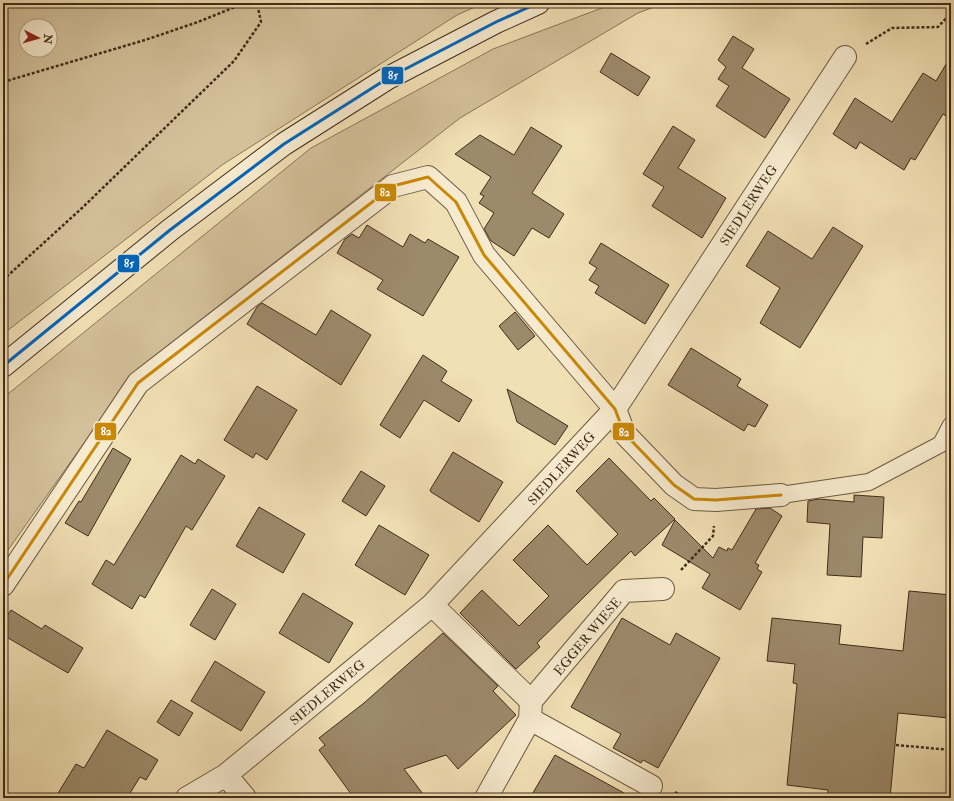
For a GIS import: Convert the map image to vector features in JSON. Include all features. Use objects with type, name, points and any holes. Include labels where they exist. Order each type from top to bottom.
[{"type":"street","points":[[3,366],[170,230],[284,144],[388,78],[496,22],[538,3]]},
{"type":"street","name":"SIEDLERWEG","points":[[187,798],[226,775],[432,605],[615,409],[845,57]]},
{"type":"street","points":[[3,585],[138,383],[393,186],[428,177],[456,202],[484,255],[615,409],[624,433],[674,485],[694,499],[716,500],[781,495]]},
{"type":"street","name":"EGGER WIESE","points":[[486,798],[531,710],[624,591],[663,589]]},
{"type":"street","points":[[432,605],[531,710],[651,786]]},
{"type":"street","points":[[226,775],[245,798]]},
{"type":"lane","points":[[781,495],[869,482],[942,444],[951,425]]},
{"type":"path","points":[[3,82],[145,40],[198,22],[245,3]]},
{"type":"path","points":[[3,280],[82,208],[234,61],[261,22],[257,3]]},
{"type":"path","points":[[845,57],[892,28],[938,27],[951,13]]},
{"type":"path","points":[[663,589],[714,536],[716,500]]},
{"type":"path","points":[[896,745],[951,751],[951,745]]},
{"type":"shaded area","points":[[3,3],[484,3],[457,15],[222,165],[3,334]]},
{"type":"shaded area","points":[[615,3],[665,3],[638,13],[460,118],[136,370],[3,557],[3,398],[311,148],[493,49]]},
{"type":"building","points":[[733,36],[754,49],[742,68],[790,99],[765,138],[716,106],[729,86],[718,79],[726,67],[718,60]]},
{"type":"building","points":[[611,53],[650,77],[638,96],[600,72]]},
{"type":"building","points":[[951,56],[951,119],[943,114],[915,160],[911,158],[904,170],[860,142],[856,149],[833,134],[855,98],[892,122],[923,73],[936,81]]},
{"type":"building","points":[[673,126],[695,140],[678,168],[726,198],[702,238],[652,206],[664,187],[643,174]]},
{"type":"building","points":[[531,127],[562,146],[532,193],[564,214],[549,238],[532,228],[514,256],[491,241],[484,229],[494,213],[479,203],[484,196],[480,194],[491,177],[455,154],[480,135],[514,155]]},
{"type":"building","points":[[367,225],[403,247],[410,234],[425,243],[428,239],[459,257],[423,316],[377,289],[383,280],[337,253],[345,239],[352,234],[359,238]]},
{"type":"building","points":[[833,227],[863,246],[800,348],[760,323],[780,288],[746,266],[768,231],[812,259]]},
{"type":"building","points":[[601,243],[669,285],[645,324],[595,293],[599,286],[589,280],[597,268],[589,263]]},
{"type":"building","points":[[262,303],[316,335],[331,310],[371,335],[341,385],[247,324],[257,307]]},
{"type":"building","points":[[515,312],[535,336],[518,350],[499,326]]},
{"type":"building","points":[[691,348],[741,379],[737,386],[768,405],[755,427],[748,424],[744,431],[668,385]]},
{"type":"building","points":[[423,355],[447,371],[441,381],[472,400],[459,422],[424,400],[400,438],[380,425]]},
{"type":"building","points":[[257,386],[297,410],[267,460],[256,453],[253,458],[224,440]]},
{"type":"building","points":[[507,389],[568,426],[555,445],[517,422]]},
{"type":"building","points":[[113,448],[131,459],[88,536],[65,523],[79,501],[81,502]]},
{"type":"building","points":[[453,452],[503,482],[479,522],[430,490]]},
{"type":"building","points":[[181,455],[195,464],[198,459],[225,476],[192,530],[186,526],[145,598],[140,595],[132,609],[92,584],[106,560],[114,565]]},
{"type":"building","points":[[609,458],[651,501],[654,498],[675,519],[635,556],[631,551],[537,643],[540,647],[516,669],[460,613],[482,590],[519,626],[549,596],[513,560],[548,525],[587,565],[618,534],[576,491]]},
{"type":"building","points":[[361,471],[385,486],[366,516],[342,501]]},
{"type":"building","points":[[854,495],[884,497],[882,538],[863,537],[861,577],[827,575],[830,524],[807,522],[808,501],[819,499],[854,502]]},
{"type":"building","points":[[259,507],[305,534],[283,573],[236,546]]},
{"type":"building","points":[[770,508],[782,516],[755,563],[759,565],[757,569],[762,572],[740,610],[702,588],[710,574],[662,545],[675,520],[713,558],[719,547],[727,551],[728,548],[732,550],[756,509]]},
{"type":"building","points":[[379,525],[429,555],[405,595],[355,565]]},
{"type":"building","points":[[212,589],[236,604],[215,640],[190,625]]},
{"type":"building","points":[[909,591],[951,595],[951,699],[949,718],[898,713],[890,798],[828,798],[828,790],[787,785],[797,684],[793,683],[795,664],[767,661],[772,618],[841,625],[839,644],[903,651]]},
{"type":"building","points":[[303,593],[353,623],[329,663],[279,633]]},
{"type":"building","points":[[11,610],[42,629],[45,625],[83,648],[68,673],[3,635],[3,622]]},
{"type":"building","points":[[622,618],[670,645],[676,633],[720,658],[658,768],[643,760],[641,763],[613,748],[621,734],[571,707]]},
{"type":"building","points":[[443,633],[498,686],[493,691],[516,715],[458,769],[446,755],[404,769],[426,798],[354,798],[319,750],[325,745],[319,738],[364,703]]},
{"type":"building","points":[[215,661],[265,692],[241,731],[191,701]]},
{"type":"building","points":[[171,700],[193,713],[179,736],[157,722]]},
{"type":"building","points":[[107,730],[158,760],[146,780],[140,777],[127,798],[55,798],[76,764],[84,768]]},
{"type":"building","points":[[555,755],[633,798],[530,798]]},
{"type":"transit line","name":"85","points":[[3,366],[170,230],[284,144],[388,78],[496,22],[538,3]]},
{"type":"transit line","name":"82","points":[[3,585],[138,383],[393,186],[428,177],[456,202],[484,255],[615,409],[624,433],[674,485],[694,499],[716,500],[781,495]]}]
